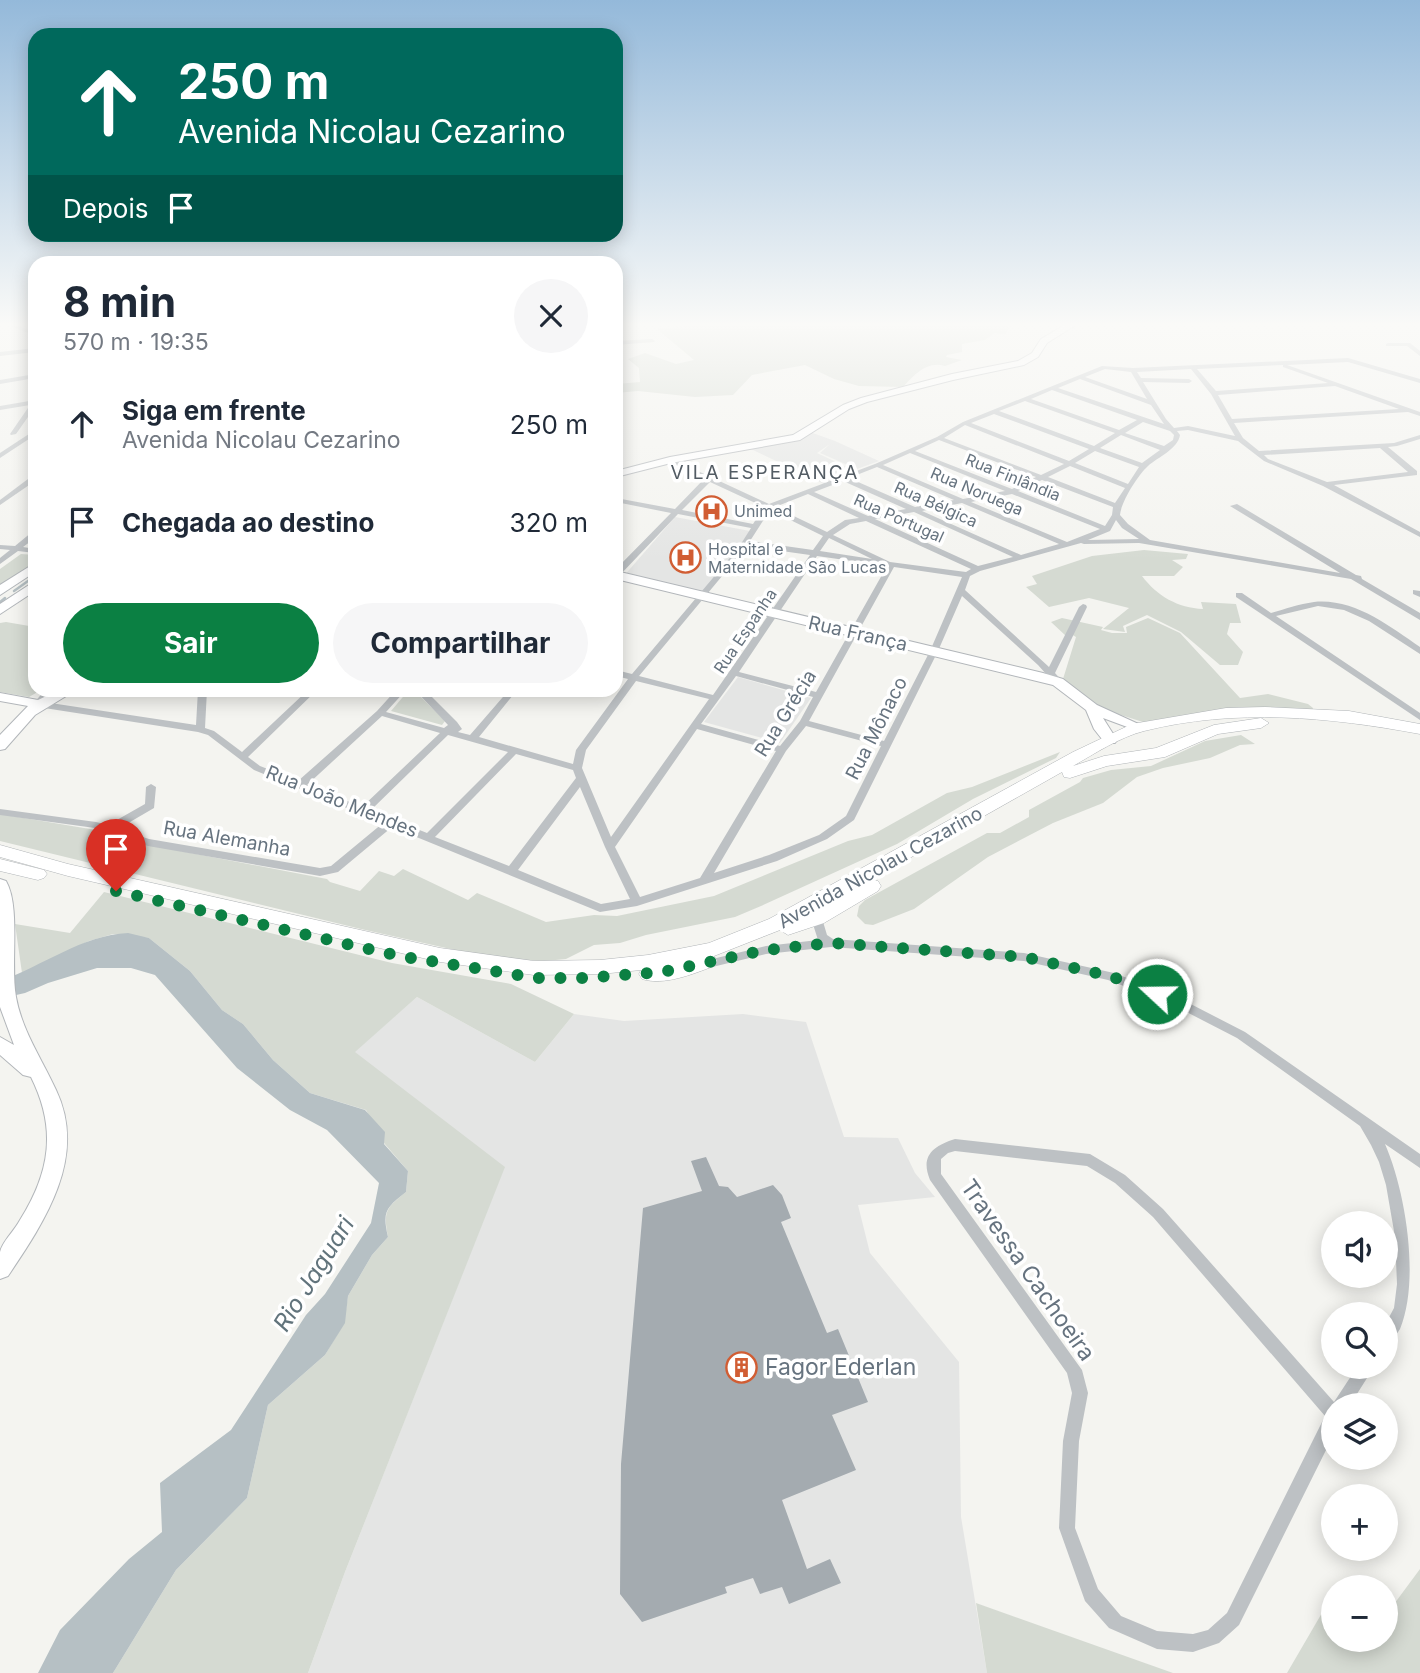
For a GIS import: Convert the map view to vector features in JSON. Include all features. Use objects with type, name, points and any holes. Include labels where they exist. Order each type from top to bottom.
[{"type":"main road","name":"Avenida Nicolau Cezarino","points":[[0,851],[68,870],[440,955],[534,968],[648,962],[712,950],[776,924],[1138,727],[1226,713],[1325,713],[1420,729]]},
{"type":"main road","name":"Avenida Nicolau Cezarino","points":[[0,865],[399,956],[537,978],[639,975],[685,969],[817,918],[1070,773],[1104,761],[1158,753],[1214,730],[1275,721],[1334,723],[1420,737]]},
{"type":"main road","points":[[1138,727],[1157,739],[1161,745],[1158,753]]},
{"type":"main road","points":[[1110,740],[1133,757]]},
{"type":"street","points":[[0,408],[23,404]]},
{"type":"street","points":[[623,472],[670,460],[780,443],[806,434],[854,404]]},
{"type":"street","points":[[623,692],[745,543],[768,506],[877,466],[939,439],[965,423],[1012,404]]},
{"type":"street","points":[[1041,404],[1165,449]]},
{"type":"street","points":[[1097,404],[1173,430],[1188,428],[1240,439],[1271,464],[1326,484],[1420,536]]},
{"type":"street","points":[[1076,542],[1107,529],[1143,466],[1176,441],[1177,435],[1163,421],[1153,404]]},
{"type":"street","points":[[1221,404],[1240,439]]},
{"type":"street","points":[[1390,404],[1420,414]]},
{"type":"street","points":[[1231,421],[1407,410]]},
{"type":"street","points":[[13,434],[28,412]]},
{"type":"street","points":[[995,412],[1143,466]]},
{"type":"street","points":[[827,535],[848,522],[1011,492],[1069,464],[1141,420]]},
{"type":"street","points":[[965,423],[1129,487]]},
{"type":"street","points":[[0,436],[13,434],[26,440]]},
{"type":"street","points":[[1259,453],[1382,446],[1405,443],[1420,436]]},
{"type":"street","points":[[939,439],[1116,511],[1125,526],[1152,543]]},
{"type":"street","points":[[0,456],[26,440]]},
{"type":"street","points":[[1326,484],[1414,473],[1382,446]]},
{"type":"street","name":"Rua Finlândia","points":[[910,451],[1107,529]]},
{"type":"street","points":[[670,460],[891,565]]},
{"type":"street","name":"Rua Noruega","points":[[877,466],[965,500],[1065,544]]},
{"type":"street","points":[[623,568],[709,478]]},
{"type":"street","name":"Rua Bélgica","points":[[843,478],[1018,556]]},
{"type":"street","points":[[0,503],[28,483]]},
{"type":"street","name":"Rua Portugal","points":[[809,492],[977,569]]},
{"type":"street","points":[[623,501],[757,527]]},
{"type":"street","points":[[1234,506],[1420,617]]},
{"type":"street","name":"Rua Espanha","points":[[610,847],[734,673],[827,535]]},
{"type":"street","points":[[0,562],[28,540]]},
{"type":"street","points":[[745,543],[967,575],[977,569],[1018,556],[1076,542],[1152,543],[1358,578]]},
{"type":"street","points":[[0,547],[28,550]]},
{"type":"street","name":"Rua Grécia","points":[[705,879],[782,750],[804,722],[891,565]]},
{"type":"street","points":[[0,591],[28,572]]},
{"type":"street","name":"Rua Mônaco","points":[[600,908],[637,902],[773,858],[836,829],[850,818],[934,651],[962,592],[967,575]]},
{"type":"street","name":"Rua França","points":[[623,577],[854,633],[1054,677],[1092,708],[1138,727]]},
{"type":"street","points":[[0,610],[28,590]]},
{"type":"street","points":[[962,592],[1054,677],[1083,607]]},
{"type":"street","points":[[1240,594],[1420,717]]},
{"type":"street","points":[[1271,615],[1316,604],[1348,607],[1366,615],[1420,651]]},
{"type":"street","points":[[734,673],[818,695]]},
{"type":"street","points":[[623,675],[715,698]]},
{"type":"street","name":"Rua João Mendes","points":[[0,697],[200,729],[211,733],[257,768],[430,836],[600,908]]},
{"type":"street","points":[[38,704],[44,697]]},
{"type":"street","points":[[0,746],[23,715],[54,697]]},
{"type":"street","points":[[200,729],[202,697]]},
{"type":"street","points":[[242,757],[306,697]]},
{"type":"street","points":[[300,785],[395,697]]},
{"type":"street","points":[[426,697],[450,728]]},
{"type":"street","points":[[473,738],[507,697]]},
{"type":"street","points":[[619,697],[581,750],[580,773],[610,847],[637,902]]},
{"type":"street","name":"Rua França","points":[[1092,708],[1101,729],[1110,740]]},
{"type":"street","points":[[380,713],[450,728],[580,773]]},
{"type":"street","points":[[1373,719],[1420,724]]},
{"type":"street","points":[[804,722],[887,745]]},
{"type":"street","points":[[695,725],[782,750]]},
{"type":"street","points":[[365,810],[450,728]]},
{"type":"street","points":[[430,836],[514,751]]},
{"type":"street","points":[[511,870],[580,773]]},
{"type":"street","points":[[110,829],[150,806],[151,787]]},
{"type":"street","name":"Rua Alemanha","points":[[0,812],[110,829],[148,842],[320,872],[334,869],[392,821]]},
{"type":"street","points":[[0,885],[4,893],[6,1033],[37,1076],[54,1111],[59,1153],[55,1172],[18,1243],[0,1269]]},
{"type":"street","points":[[817,918],[822,937],[831,943]]},
{"type":"street","points":[[685,969],[766,950],[831,943],[1024,957],[1110,976],[1214,1019],[1241,1035],[1355,1113],[1420,1162]]},
{"type":"street","points":[[1355,1113],[1382,1150],[1396,1190],[1404,1284],[1398,1316]]},
{"type":"street","name":"Travessa Cachoeira","points":[[955,1145],[1090,1160],[1120,1179],[1158,1213],[1334,1415],[1233,1619],[1213,1637],[1193,1643],[1157,1640],[1115,1622],[1091,1595],[1067,1528],[1071,1441],[1080,1393],[1074,1370],[935,1176],[932,1164],[934,1156],[943,1148],[955,1145]]},
{"type":"shaded area","points":[[810,432],[879,461],[857,469],[820,453],[830,444],[817,453],[855,471],[824,484],[751,449],[794,441]]},
{"type":"shaded area","name":"Hospital e Maternidade São Lucas","points":[[675,517],[750,531],[749,537],[700,594],[623,577]]},
{"type":"shaded area","points":[[1144,550],[1188,554],[1186,559],[1172,560],[1183,567],[1174,576],[1142,576],[1169,600],[1203,609],[1201,602],[1236,604],[1241,623],[1230,623],[1227,634],[1243,652],[1238,665],[1220,665],[1181,632],[1147,615],[1123,626],[1125,632],[1103,629],[1129,608],[1089,598],[1049,607],[1026,587],[1037,584],[1032,576],[1092,556]]},
{"type":"shaded area","points":[[21,554],[28,554],[28,568],[0,587],[0,569]]},
{"type":"shaded area","points":[[1062,618],[1103,627],[1101,630],[1112,633],[1127,633],[1126,627],[1148,618],[1180,633],[1240,698],[1268,694],[1308,704],[1313,708],[1312,712],[1146,723],[1099,708],[1063,679],[1076,637],[1071,634],[1066,636],[1051,622]]},
{"type":"shaded area","points":[[0,623],[28,626],[28,697],[0,692]]},
{"type":"shaded area","points":[[738,677],[811,698],[780,743],[704,722]]},
{"type":"shaded area","points":[[403,697],[421,697],[445,721],[442,725],[391,711]]},
{"type":"shaded area","points":[[1241,735],[1255,744],[1240,745],[1210,758],[1163,768],[1137,777],[1103,803],[1053,823],[988,857],[914,909],[873,925],[865,924],[857,916],[859,906],[865,900],[987,833],[1000,833],[1029,817],[1029,810],[1083,778],[1111,770],[1151,766],[1205,741]]},
{"type":"shaded area","points":[[1060,752],[1056,758],[973,799],[897,844],[735,917],[620,943],[594,945],[566,959],[545,961],[491,958],[0,841],[0,814],[108,832],[149,845],[327,879],[360,891],[379,871],[394,876],[403,869],[468,900],[477,893],[546,922],[594,915],[617,916],[714,896],[848,841],[872,835],[947,793],[972,787]]},
{"type":"shaded area","points":[[104,892],[392,963],[511,984],[574,1014],[535,1062],[417,997],[355,1052],[505,1167],[345,1572],[308,1673],[113,1673],[176,1570],[247,1498],[268,1405],[325,1355],[344,1323],[348,1296],[372,1255],[388,1237],[386,1216],[390,1206],[406,1192],[408,1171],[384,1143],[366,1110],[310,1093],[273,1060],[243,1024],[222,1010],[190,971],[149,938],[113,934],[89,941],[22,973],[15,924],[70,933]]},
{"type":"shaded area","points":[[128,933],[149,938],[190,971],[222,1010],[243,1024],[273,1060],[310,1093],[365,1110],[385,1132],[384,1144],[408,1171],[406,1192],[387,1211],[385,1221],[388,1237],[372,1255],[348,1296],[345,1323],[325,1355],[268,1405],[247,1498],[176,1570],[113,1673],[38,1673],[60,1630],[129,1559],[162,1532],[160,1483],[231,1430],[306,1315],[325,1294],[371,1223],[379,1183],[327,1130],[290,1110],[237,1068],[155,975],[131,968],[97,968],[3,998],[0,981],[95,939]]},
{"type":"shaded area","points":[[417,997],[535,1062],[574,1014],[624,1021],[743,1014],[806,1022],[844,1137],[898,1138],[915,1173],[935,1197],[858,1205],[870,1253],[959,1362],[961,1517],[987,1673],[308,1673],[504,1168],[354,1052]]},
{"type":"shaded area","points":[[1420,1569],[1420,1673],[1287,1673],[1321,1615],[1321,1652],[1398,1652],[1398,1599]]},
{"type":"shaded area","points":[[976,1603],[1173,1673],[987,1673]]},
{"type":"building","name":"Fagor Ederlan","points":[[706,1157],[719,1186],[728,1187],[737,1197],[773,1185],[782,1195],[791,1218],[781,1222],[827,1333],[838,1329],[868,1402],[832,1415],[856,1470],[782,1500],[807,1569],[830,1559],[841,1583],[789,1604],[782,1587],[760,1594],[753,1578],[725,1587],[727,1593],[642,1622],[620,1594],[621,1464],[643,1208],[702,1191],[691,1161]]},
{"type":"waterway","points":[[14,591],[28,581]]},
{"type":"waterway","points":[[0,602],[5,598]]},
{"type":"place","name":"Unimed","points":[[711,511]]},
{"type":"place","name":"Hospital e Maternidade São Lucas","points":[[685,558]]},
{"type":"place","name":"Fagor Ederlan","points":[[742,1367]]},
{"type":"district","name":"VILA ESPERANÇA","points":[[765,472]]},
{"type":"route","points":[[116,891],[399,956],[537,978],[639,975],[685,969],[766,950],[831,943],[1024,957],[1110,976],[1157,994]]},
{"type":"water label","name":"Rio Jaguari","points":[[314,1274]]}]
